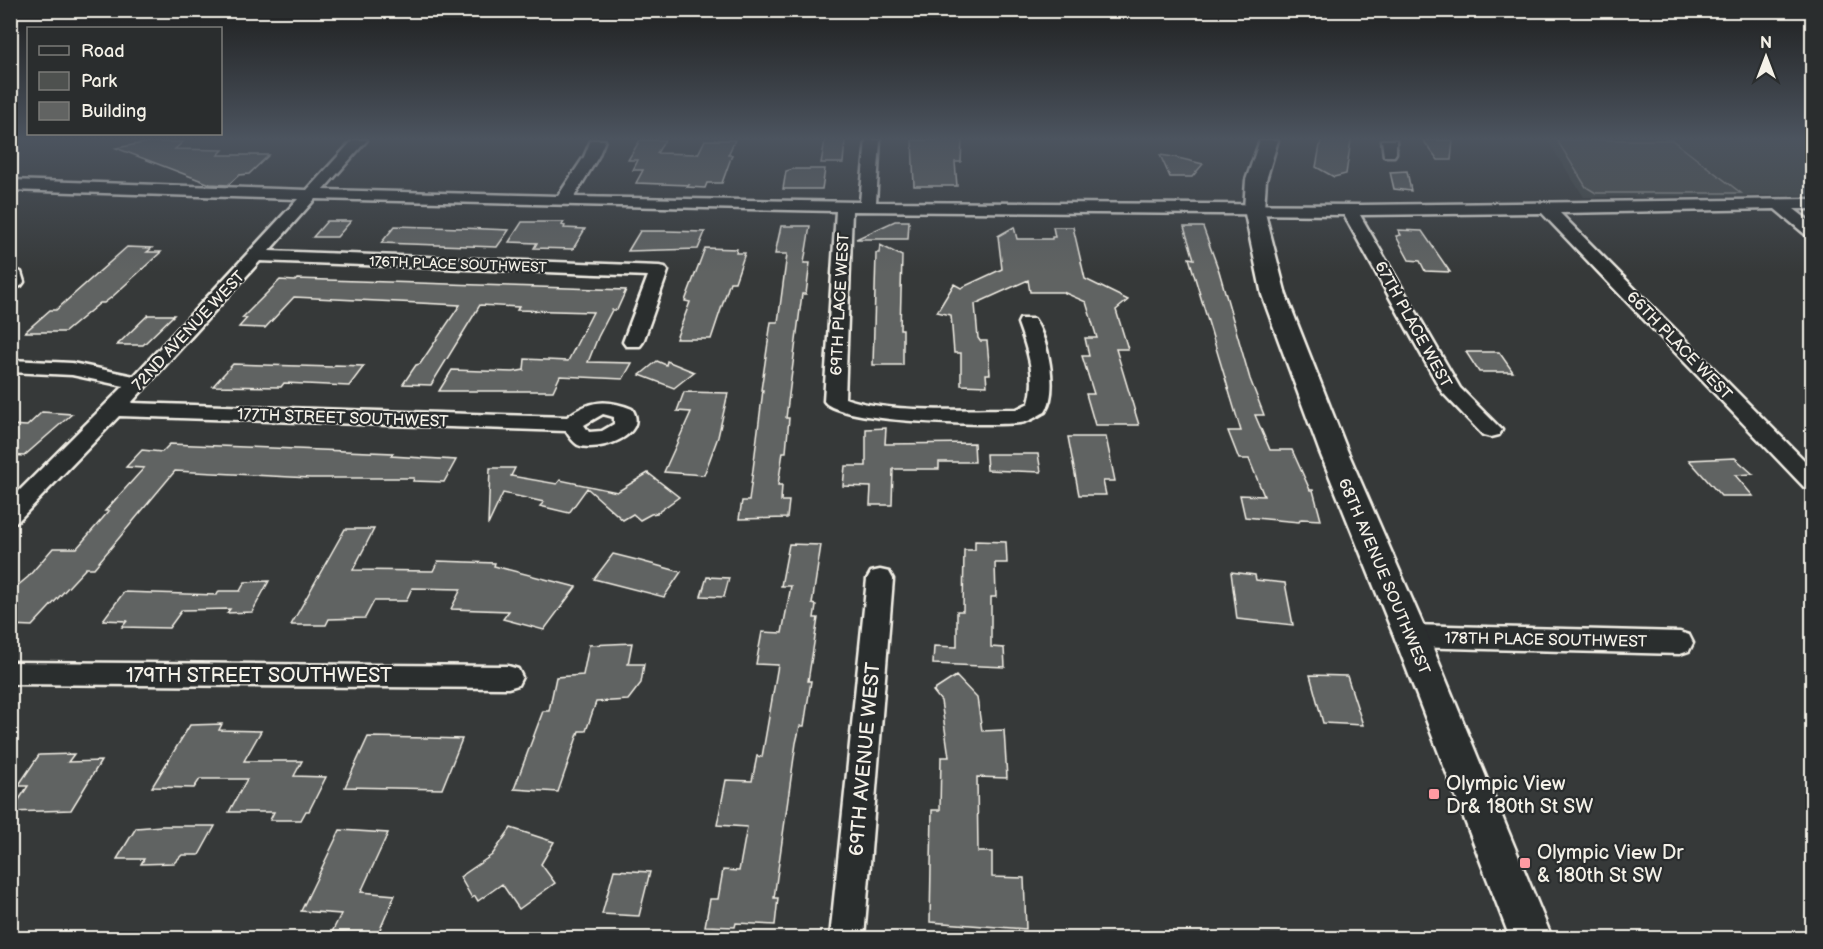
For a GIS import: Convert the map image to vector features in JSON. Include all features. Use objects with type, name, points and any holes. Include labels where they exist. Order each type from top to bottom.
[{"type":"main road","name":"68TH AVENUE SOUTHWEST","points":[[1256,184],[1254,208],[1274,295],[1333,450],[1411,636],[1531,939]]},
{"type":"street","name":"72ND AVENUE WEST","points":[[10,515],[139,383],[257,256],[320,184]]},
{"type":"street","points":[[563,201],[574,184]]},
{"type":"street","points":[[868,208],[870,184]]},
{"type":"street","points":[[10,185],[844,208],[1547,209],[1812,204]]},
{"type":"street","points":[[1779,205],[1812,231]]},
{"type":"street","name":"69TH PLACE WEST","points":[[844,208],[834,401],[855,409],[912,414],[1020,416],[1038,407],[1043,396],[1035,344],[1027,323]]},
{"type":"street","name":"67TH PLACE WEST","points":[[1349,208],[1452,392],[1491,430]]},
{"type":"street","name":"66TH PLACE WEST","points":[[1547,209],[1812,481]]},
{"type":"street","name":"176TH PLACE SOUTHWEST","points":[[257,256],[659,271],[633,342]]},
{"type":"street","points":[[10,273],[15,276],[15,282],[10,285]]},
{"type":"street","points":[[11,365],[72,369],[139,383]]},
{"type":"street","name":"177TH STREET SOUTHWEST","points":[[114,409],[572,424]]},
{"type":"street","name":"69TH AVENUE WEST","points":[[848,939],[880,579]]},
{"type":"street","name":"178TH PLACE SOUTHWEST","points":[[1411,636],[1680,643]]},
{"type":"street","name":"179TH STREET SOUTHWEST","points":[[10,673],[508,677]]},
{"type":"shaded area","points":[[1576,184],[1812,184],[1812,195],[1584,197]]},
{"type":"green space","points":[[1584,184],[1730,184],[1741,193],[1596,193]]},
{"type":"building","points":[[670,184],[706,184],[705,188],[687,187],[689,185]]},
{"type":"building","points":[[784,184],[823,184],[822,189],[783,189]]},
{"type":"building","points":[[914,184],[957,186],[914,186]]},
{"type":"building","points":[[1393,184],[1410,184],[1411,191],[1394,189]]},
{"type":"building","points":[[327,221],[351,221],[337,237],[313,237]]},
{"type":"building","points":[[895,221],[909,221],[908,239],[856,239]]},
{"type":"building","points":[[522,222],[564,222],[562,225],[565,226],[564,228],[585,229],[573,249],[534,248],[537,243],[509,242]]},
{"type":"building","points":[[395,226],[509,230],[497,247],[381,243]]},
{"type":"building","points":[[781,226],[810,226],[804,263],[810,263],[806,294],[802,294],[786,418],[789,418],[786,452],[783,452],[778,485],[782,485],[781,501],[789,501],[787,518],[739,519],[742,501],[749,501],[771,322],[778,322],[787,254],[775,254]]},
{"type":"building","points":[[1014,227],[1017,239],[1052,239],[1055,237],[1053,227],[1073,227],[1085,279],[1128,300],[1116,310],[1128,349],[1116,349],[1139,425],[1095,425],[1086,394],[1094,394],[1082,356],[1089,356],[1085,338],[1097,338],[1086,302],[1063,292],[1030,292],[1028,280],[975,304],[978,338],[980,341],[987,341],[990,374],[986,374],[987,386],[961,385],[961,353],[954,353],[951,315],[937,312],[954,284],[961,288],[1002,269],[998,236]]},
{"type":"building","points":[[1184,227],[1203,227],[1219,271],[1250,379],[1264,415],[1255,415],[1270,450],[1292,450],[1310,490],[1313,490],[1321,520],[1301,519],[1299,522],[1245,517],[1240,495],[1264,496],[1249,459],[1239,459],[1228,431],[1241,431],[1189,258],[1194,259]]},
{"type":"building","points":[[1398,230],[1422,231],[1450,272],[1425,271],[1420,261],[1409,260],[1396,236],[1401,235]]},
{"type":"building","points":[[640,231],[705,232],[698,249],[628,251]]},
{"type":"building","points":[[880,245],[902,256],[900,329],[903,329],[903,365],[873,365],[876,253],[879,253]]},
{"type":"building","points":[[127,247],[152,248],[147,252],[161,252],[112,297],[100,303],[65,332],[25,332],[50,310],[56,310]]},
{"type":"building","points":[[705,248],[737,249],[736,253],[745,253],[735,282],[730,282],[711,339],[676,339],[690,302],[685,301]]},
{"type":"building","points":[[297,279],[626,290],[617,310],[612,310],[588,362],[632,363],[623,379],[560,376],[553,391],[439,391],[452,370],[513,372],[524,370],[525,359],[568,361],[593,312],[517,310],[519,307],[480,305],[431,385],[403,384],[416,365],[420,364],[460,305],[294,297],[265,328],[239,327],[247,318],[242,318],[280,280],[295,281]]},
{"type":"building","points":[[148,315],[174,315],[143,345],[117,345]]},
{"type":"building","points":[[1466,352],[1499,352],[1513,372],[1479,372]]},
{"type":"building","points":[[657,361],[666,365],[667,361],[694,372],[674,388],[640,375]]},
{"type":"building","points":[[233,364],[364,366],[349,386],[284,383],[281,387],[213,386]]},
{"type":"building","points":[[684,392],[728,393],[718,437],[704,475],[664,472],[691,412],[677,411]]},
{"type":"building","points":[[42,412],[72,414],[24,456],[10,455],[10,425],[27,426]]},
{"type":"building","points":[[886,428],[885,444],[974,443],[975,462],[939,462],[939,469],[893,469],[892,505],[870,505],[871,487],[843,486],[845,466],[866,466],[866,429]]},
{"type":"building","points":[[1068,437],[1106,437],[1115,481],[1103,481],[1106,495],[1079,495]]},
{"type":"building","points":[[170,444],[393,453],[391,456],[456,460],[444,482],[413,481],[414,478],[310,478],[175,471],[94,568],[86,568],[32,626],[10,625],[10,592],[28,577],[53,548],[77,548],[109,511],[105,511],[144,468],[126,467],[142,450],[162,452]]},
{"type":"building","points":[[986,454],[1038,454],[1041,472],[987,470]]},
{"type":"building","points":[[1735,458],[1753,474],[1735,475],[1753,496],[1721,496],[1689,460]]},
{"type":"building","points":[[490,468],[515,468],[511,476],[557,484],[560,480],[617,492],[648,473],[679,497],[657,513],[640,520],[633,514],[623,520],[587,488],[569,513],[540,506],[544,502],[503,493],[488,525]]},
{"type":"building","points":[[345,529],[374,529],[353,570],[433,571],[438,561],[495,563],[494,566],[576,587],[544,630],[503,619],[509,611],[451,609],[461,589],[412,588],[406,601],[374,601],[365,618],[329,619],[326,625],[291,625]]},
{"type":"building","points":[[975,541],[1006,542],[1007,563],[995,563],[996,597],[991,597],[991,647],[1004,648],[1005,667],[933,664],[934,646],[957,647],[957,611],[963,611],[964,550],[975,550]]},
{"type":"building","points":[[789,544],[821,545],[812,604],[816,605],[814,618],[818,618],[808,681],[811,681],[804,726],[800,726],[796,743],[774,898],[778,898],[775,925],[736,923],[735,927],[705,926],[710,899],[718,899],[723,870],[739,871],[747,827],[717,825],[726,780],[752,781],[757,756],[762,757],[778,665],[756,664],[762,632],[782,633],[791,586],[781,586]]},
{"type":"building","points":[[613,554],[681,572],[664,597],[594,579]]},
{"type":"building","points":[[1231,572],[1255,575],[1256,580],[1285,583],[1293,625],[1237,619]]},
{"type":"building","points":[[707,577],[729,578],[724,597],[701,596]]},
{"type":"building","points":[[269,581],[252,612],[227,613],[230,609],[182,610],[169,628],[122,627],[127,621],[103,620],[124,592],[217,595],[219,591],[240,591],[245,582]]},
{"type":"building","points":[[632,643],[628,664],[644,664],[641,683],[628,700],[596,702],[586,731],[579,731],[558,792],[514,789],[543,711],[549,711],[556,677],[583,675],[589,645]]},
{"type":"building","points":[[1310,675],[1347,676],[1363,725],[1323,723]]},
{"type":"building","points":[[956,676],[977,698],[982,731],[1004,730],[1007,778],[977,777],[978,852],[992,852],[992,877],[1024,878],[1026,929],[930,922],[932,810],[940,810],[941,757],[949,757],[941,701],[933,691]]},
{"type":"building","points":[[222,724],[219,730],[261,731],[244,761],[302,761],[294,776],[326,777],[309,811],[306,811],[301,820],[270,820],[274,812],[229,812],[247,779],[200,779],[194,788],[152,787],[190,725]]},
{"type":"building","points":[[368,737],[462,739],[442,789],[345,787]]},
{"type":"building","points":[[74,754],[68,762],[101,761],[71,810],[11,812],[28,786],[18,786],[39,755]]},
{"type":"building","points":[[215,826],[199,855],[182,855],[174,863],[141,864],[144,859],[117,859],[136,828]]},
{"type":"building","points":[[511,828],[554,842],[541,864],[555,883],[519,909],[502,884],[478,901],[475,896],[472,898],[460,877],[492,855]]},
{"type":"building","points":[[340,830],[388,833],[361,892],[395,895],[378,934],[332,932],[341,914],[301,911]]},
{"type":"building","points":[[614,870],[650,872],[639,916],[602,914]]},
{"type":"place","name":"Olympic View Dr& 180th St SW","points":[[1434,794]]},
{"type":"place","name":"Olympic View Dr & 180th St SW","points":[[1525,863]]}]
